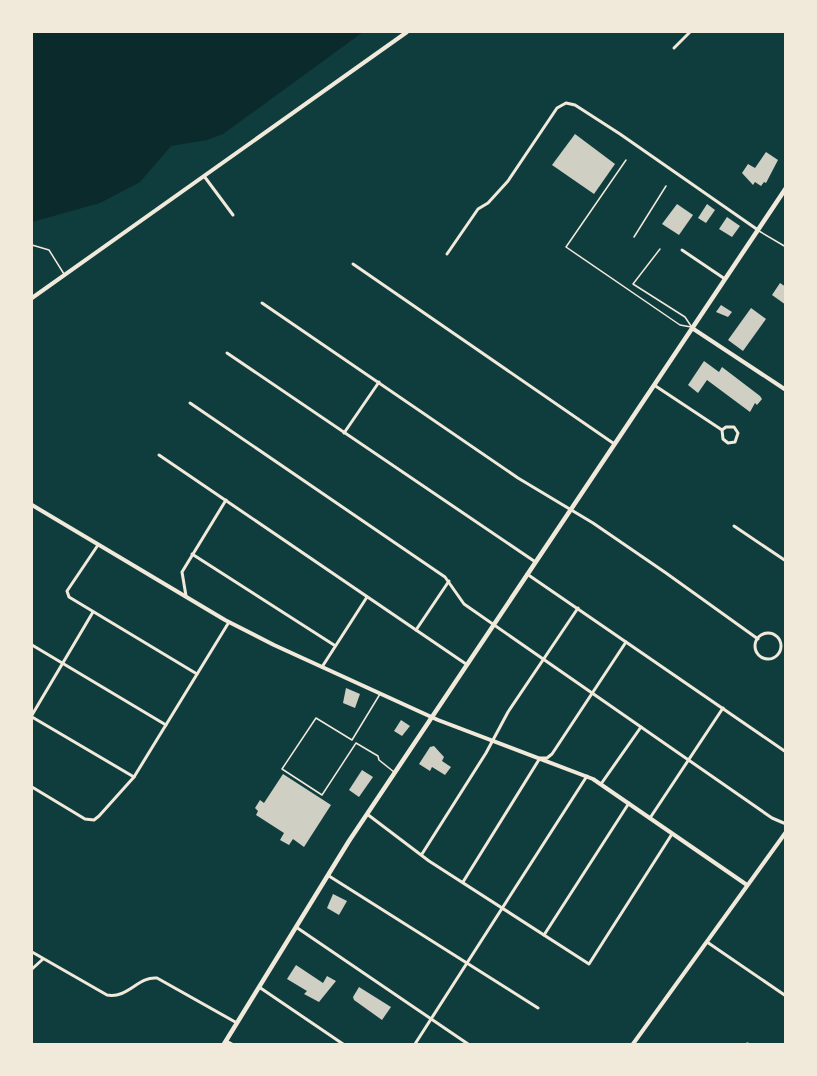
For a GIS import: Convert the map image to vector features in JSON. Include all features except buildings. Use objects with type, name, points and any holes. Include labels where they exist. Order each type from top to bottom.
[{"type":"highway","points":[[225,1043],[392,771],[432,717],[534,561],[786,188]]},
{"type":"street","points":[[32,298],[407,32]]},
{"type":"street","points":[[674,48],[690,32]]},
{"type":"street","points":[[447,254],[478,209],[488,203],[508,181],[557,108],[566,104],[575,105],[620,134],[758,230]]},
{"type":"street","points":[[204,176],[232,215]]},
{"type":"street","points":[[682,250],[725,279]]},
{"type":"street","points":[[353,264],[613,443]]},
{"type":"street","points":[[262,303],[518,478],[666,573],[758,639]]},
{"type":"street","points":[[692,327],[786,390]]},
{"type":"street","points":[[227,353],[534,561]]},
{"type":"street","points":[[344,433],[379,382]]},
{"type":"street","points":[[653,384],[722,430],[725,441],[735,442],[738,433],[734,427],[726,427],[722,430]]},
{"type":"street","points":[[190,403],[449,581],[464,604],[492,624],[772,818],[786,824]]},
{"type":"street","points":[[159,454],[466,664]]},
{"type":"street","points":[[186,597],[182,572],[226,500]]},
{"type":"street","points":[[32,505],[229,622],[379,695],[586,776],[747,885]]},
{"type":"street","points":[[734,526],[786,561]]},
{"type":"street","points":[[99,543],[67,593],[69,597],[198,674]]},
{"type":"street","points":[[192,554],[334,645]]},
{"type":"street","points":[[526,573],[786,752]]},
{"type":"street","points":[[416,630],[449,581]]},
{"type":"street","points":[[322,667],[334,645],[367,597]]},
{"type":"street","points":[[422,854],[543,659],[578,608]]},
{"type":"street","points":[[93,612],[32,716],[134,777]]},
{"type":"street","points":[[32,787],[85,819],[92,820],[116,799],[134,777],[229,622]]},
{"type":"street","points":[[768,634],[776,636],[781,647],[778,654],[771,658],[761,656],[756,650],[758,639],[768,634]]},
{"type":"street","points":[[540,758],[547,758],[552,754],[626,642]]},
{"type":"street","points":[[32,645],[166,725]]},
{"type":"street","points":[[650,818],[723,708]]},
{"type":"street","points":[[601,784],[641,727]]},
{"type":"street","points":[[463,882],[540,758]]},
{"type":"street","points":[[415,1044],[586,776]]},
{"type":"street","points":[[544,935],[628,803]]},
{"type":"street","points":[[367,814],[463,882],[589,964],[672,834]]},
{"type":"street","points":[[633,1044],[786,832]]},
{"type":"street","points":[[327,875],[538,1008]]},
{"type":"street","points":[[296,927],[468,1044]]},
{"type":"street","points":[[707,942],[786,996]]},
{"type":"street","points":[[32,952],[112,996],[126,993],[150,978],[158,978],[237,1023]]},
{"type":"street","points":[[32,969],[43,959]]},
{"type":"street","points":[[259,987],[343,1044]]},
{"type":"street","points":[[225,1043],[232,1044]]},
{"type":"lane","points":[[626,160],[566,247],[680,325],[692,327]]},
{"type":"lane","points":[[634,237],[666,186]]},
{"type":"lane","points":[[758,230],[786,247]]},
{"type":"lane","points":[[32,245],[49,250],[64,275]]},
{"type":"lane","points":[[660,249],[633,284],[685,317],[692,327]]},
{"type":"lane","points":[[379,695],[352,740],[316,718],[282,769],[322,795],[356,743],[378,756],[379,760],[392,771]]},
{"type":"water","points":[[32,32],[363,32],[223,134],[207,140],[171,146],[140,182],[100,203],[32,222]]}]
